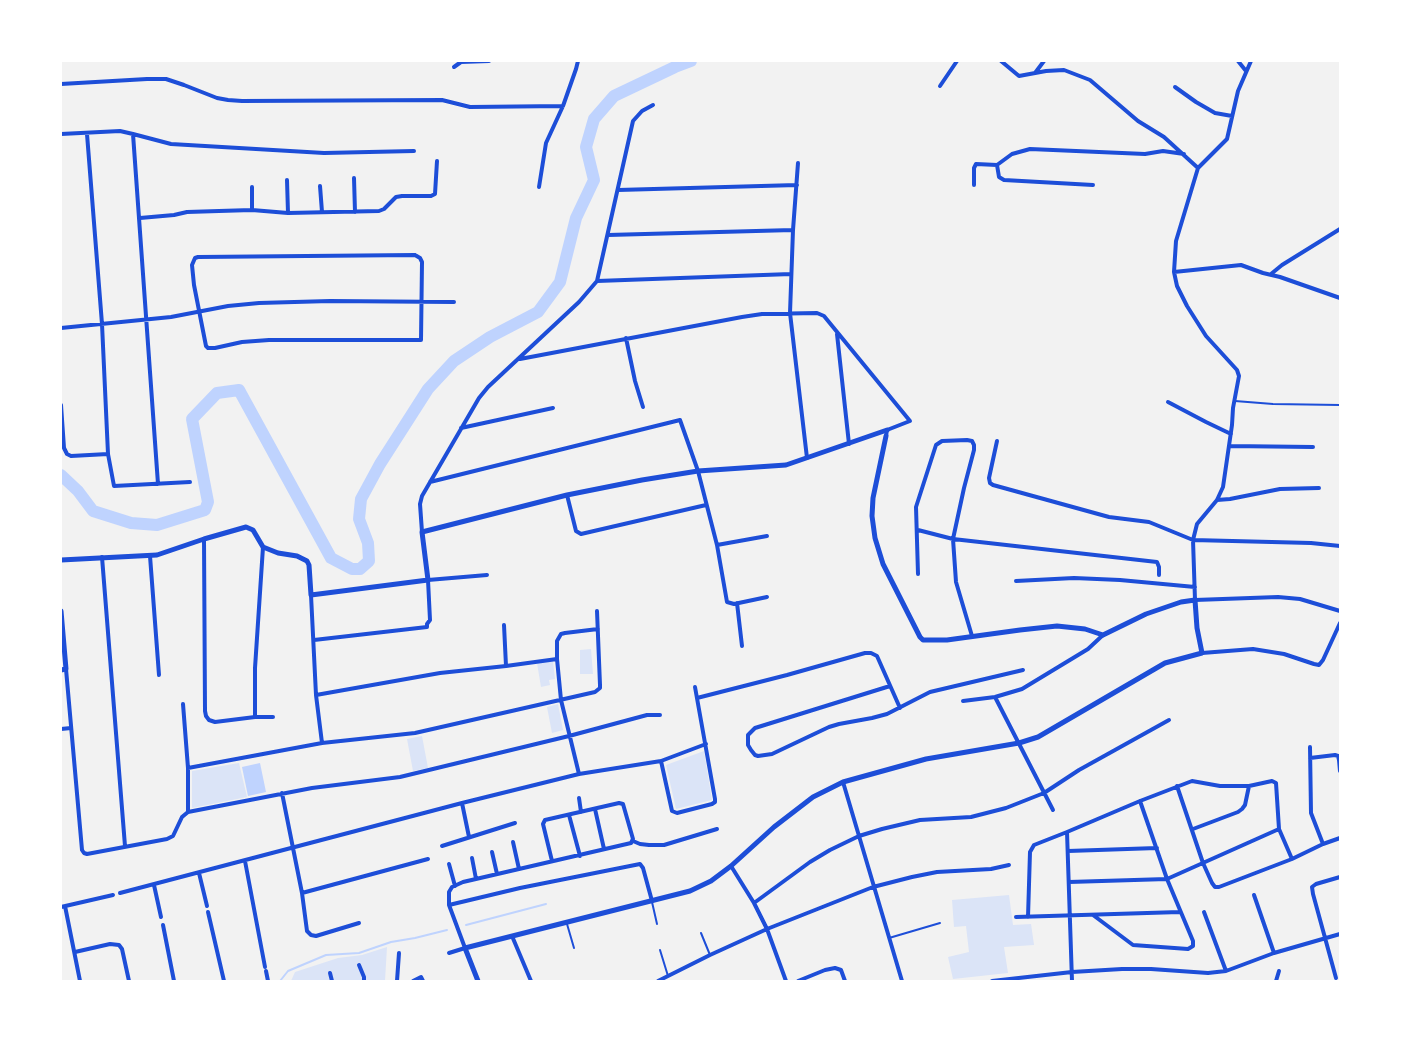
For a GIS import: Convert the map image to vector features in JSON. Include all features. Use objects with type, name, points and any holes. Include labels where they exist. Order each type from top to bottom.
[{"type":"street","points":[[454,67],[461,62],[489,61]]},
{"type":"street","points":[[538,187],[546,142],[563,106],[578,61]]},
{"type":"street","points":[[940,86],[957,61]]},
{"type":"street","points":[[1035,73],[1044,61]]},
{"type":"street","points":[[1238,61],[1246,71]]},
{"type":"street","points":[[1202,653],[1197,628],[1195,600],[1194,540],[1197,524],[1216,500],[1223,487],[1239,373],[1206,336],[1186,306],[1174,272],[1176,241],[1198,168],[1226,139],[1238,91],[1251,61]]},
{"type":"street","points":[[1002,62],[1019,76],[1064,70],[1090,80],[1138,121],[1164,137],[1198,168]]},
{"type":"street","points":[[61,84],[166,79],[217,98],[242,101],[442,100],[470,107],[563,106]]},
{"type":"street","points":[[1175,87],[1214,113],[1232,116]]},
{"type":"street","points":[[314,640],[427,627],[430,620],[420,504],[422,496],[479,398],[488,387],[579,302],[597,281],[633,121],[642,111],[653,105]]},
{"type":"street","points":[[61,134],[120,131],[171,144],[324,153],[414,151]]},
{"type":"street","points":[[87,134],[102,324],[108,454],[114,486],[190,482]]},
{"type":"street","points":[[133,134],[158,484]]},
{"type":"street","points":[[974,185],[974,168],[976,164],[997,165],[1012,154],[1030,149],[1184,154]]},
{"type":"street","points":[[140,218],[174,216],[187,212],[252,210],[288,213],[379,211],[384,209],[396,197],[431,196],[435,194],[437,161]]},
{"type":"street","points":[[798,163],[790,313],[807,458]]},
{"type":"street","points":[[997,165],[999,177],[1004,180],[1093,185]]},
{"type":"street","points":[[354,178],[354,212]]},
{"type":"street","points":[[287,180],[288,213]]},
{"type":"street","points":[[320,186],[322,212]]},
{"type":"street","points":[[618,190],[796,186]]},
{"type":"street","points":[[252,187],[252,210]]},
{"type":"street","points":[[608,235],[793,230]]},
{"type":"street","points":[[1271,274],[1282,265],[1340,230]]},
{"type":"street","points":[[415,255],[418,248]]},
{"type":"street","points":[[415,255],[422,262],[421,340],[269,340],[242,342],[208,348],[205,345],[194,285],[192,265],[195,258],[415,255]]},
{"type":"street","points":[[1174,272],[1241,265],[1340,298]]},
{"type":"street","points":[[597,281],[791,274]]},
{"type":"street","points":[[61,328],[172,317],[228,306],[268,303],[330,301],[454,302]]},
{"type":"street","points":[[422,532],[568,495],[642,480],[698,471],[786,465],[910,421],[821,314],[762,314],[520,359]]},
{"type":"street","points":[[837,332],[849,444]]},
{"type":"street","points":[[626,338],[635,381],[643,407]]},
{"type":"street","points":[[1168,402],[1231,434]]},
{"type":"street","points":[[61,405],[66,454],[71,456],[108,454]]},
{"type":"street","points":[[461,428],[553,408]]},
{"type":"street","points":[[430,482],[680,420],[698,471],[717,545],[726,600],[729,603],[737,603],[768,597]]},
{"type":"street","points":[[887,430],[877,476],[872,516],[875,538],[883,564],[921,639],[928,641],[947,640],[1056,626],[1085,629],[1103,635]]},
{"type":"street","points":[[918,574],[916,507],[936,445],[942,441],[972,441],[974,450],[954,539],[956,582],[972,636]]},
{"type":"street","points":[[997,441],[989,478],[990,483],[1110,517],[1149,522],[1194,540],[1311,543],[1340,546]]},
{"type":"street","points":[[1229,446],[1313,447]]},
{"type":"street","points":[[1216,500],[1237,498],[1280,489],[1319,488]]},
{"type":"street","points":[[568,495],[576,531],[581,534],[706,505]]},
{"type":"street","points":[[61,560],[157,555],[246,527],[253,530],[263,547],[255,717]]},
{"type":"street","points":[[918,530],[954,539],[1157,562],[1159,574]]},
{"type":"street","points":[[717,545],[767,536]]},
{"type":"street","points":[[204,539],[206,716],[209,720],[215,722],[255,717],[273,717]]},
{"type":"street","points":[[263,547],[278,554],[298,556],[307,561],[309,565],[316,695],[322,743]]},
{"type":"street","points":[[150,556],[159,675]]},
{"type":"street","points":[[102,557],[124,846]]},
{"type":"street","points":[[311,595],[428,580],[487,575]]},
{"type":"street","points":[[1016,581],[1083,578],[1195,587]]},
{"type":"street","points":[[963,701],[995,697],[1022,689],[1088,649],[1103,635],[1146,614],[1181,602],[1278,597],[1300,599],[1340,611]]},
{"type":"street","points":[[737,603],[742,646]]},
{"type":"street","points":[[61,611],[63,669],[71,728],[83,852],[87,854],[173,836],[182,817],[188,812],[312,788],[400,777],[647,716],[660,715]]},
{"type":"street","points":[[188,768],[322,743],[415,734],[595,692],[600,688],[596,611]]},
{"type":"street","points":[[449,953],[680,894],[700,886],[731,866],[774,827],[813,797],[844,782],[926,759],[1019,743],[1038,737],[1165,664],[1202,653],[1253,649],[1284,654],[1319,664],[1323,660],[1340,623]]},
{"type":"street","points":[[504,625],[506,666]]},
{"type":"street","points":[[579,774],[561,700],[556,658],[557,640],[561,634],[598,629]]},
{"type":"street","points":[[697,698],[865,653],[877,656],[900,708]]},
{"type":"street","points":[[316,695],[440,673],[506,666],[556,658]]},
{"type":"street","points":[[890,686],[755,728],[748,735],[748,745],[755,755],[772,754],[829,727],[886,714],[930,692],[1024,670]]},
{"type":"street","points":[[661,761],[672,811],[677,813],[712,804],[716,800],[695,687]]},
{"type":"street","points":[[995,697],[1053,810]]},
{"type":"street","points":[[183,704],[188,768],[188,812]]},
{"type":"street","points":[[754,902],[810,862],[859,836],[920,820],[971,817],[1006,808],[1044,793],[1079,770],[1169,720]]},
{"type":"street","points":[[61,729],[71,728]]},
{"type":"street","points":[[120,893],[579,774],[661,761],[706,744]]},
{"type":"street","points":[[1310,747],[1311,814],[1323,844]]},
{"type":"street","points":[[1310,758],[1336,755],[1338,756],[1340,771]]},
{"type":"street","points":[[1028,917],[1031,847],[1192,781],[1220,786],[1249,786],[1272,781],[1276,783],[1279,829],[1292,859]]},
{"type":"street","points":[[844,782],[873,887],[902,981]]},
{"type":"street","points":[[1178,786],[1204,863],[1215,886],[1219,887],[1292,859],[1340,838]]},
{"type":"street","points":[[1193,829],[1242,809],[1245,805],[1249,786]]},
{"type":"street","points":[[282,793],[302,893],[307,931],[310,935],[316,936],[359,923]]},
{"type":"street","points":[[579,798],[581,812]]},
{"type":"street","points":[[1093,915],[1133,945],[1188,949],[1193,946],[1194,940],[1167,879],[1140,801]]},
{"type":"street","points":[[462,803],[469,837]]},
{"type":"street","points":[[552,861],[544,822],[546,819],[622,803],[633,841]]},
{"type":"street","points":[[595,808],[604,849]]},
{"type":"street","points":[[568,815],[580,856]]},
{"type":"street","points":[[442,846],[514,823]]},
{"type":"street","points":[[633,841],[649,846],[664,845],[717,829]]},
{"type":"street","points":[[1069,882],[1167,879],[1279,829]]},
{"type":"street","points":[[1067,832],[1072,981]]},
{"type":"street","points":[[478,981],[449,905],[449,892],[452,887],[476,879],[580,856],[633,841]]},
{"type":"street","points":[[513,842],[519,869]]},
{"type":"street","points":[[1068,851],[1157,848]]},
{"type":"street","points":[[492,852],[497,874]]},
{"type":"street","points":[[472,858],[476,879]]},
{"type":"street","points":[[302,893],[428,859]]},
{"type":"street","points":[[245,860],[268,981]]},
{"type":"street","points":[[449,864],[454,886]]},
{"type":"street","points":[[449,905],[634,864],[640,864],[643,868],[652,901]]},
{"type":"street","points":[[658,981],[669,978],[710,955],[767,929],[873,887],[937,872],[991,869],[1008,865]]},
{"type":"street","points":[[731,866],[754,902],[767,929],[786,981]]},
{"type":"street","points":[[199,873],[207,906]]},
{"type":"street","points":[[1336,978],[1312,887],[1340,877]]},
{"type":"street","points":[[154,885],[161,917]]},
{"type":"street","points":[[80,981],[75,952],[63,906],[113,895]]},
{"type":"street","points":[[1254,895],[1274,953]]},
{"type":"street","points":[[208,912],[224,981]]},
{"type":"street","points":[[1016,917],[1180,912]]},
{"type":"street","points":[[1204,912],[1226,970]]},
{"type":"street","points":[[162,925],[174,981]]},
{"type":"street","points":[[992,981],[1072,972],[1151,969],[1208,974],[1340,934]]},
{"type":"street","points":[[512,936],[531,981]]},
{"type":"street","points":[[75,952],[110,944],[119,945],[122,949],[129,981]]},
{"type":"street","points":[[397,981],[399,953]]},
{"type":"street","points":[[359,965],[364,981]]},
{"type":"street","points":[[798,981],[835,968],[841,970],[845,981]]},
{"type":"street","points":[[1276,981],[1279,970]]},
{"type":"street","points":[[330,973],[332,981]]},
{"type":"street","points":[[413,981],[421,977],[423,981]]},
{"type":"lane","points":[[1234,401],[1340,405]]},
{"type":"lane","points":[[652,901],[657,924]]},
{"type":"lane","points":[[566,922],[574,948]]},
{"type":"lane","points":[[889,938],[940,923]]},
{"type":"lane","points":[[701,933],[710,955]]},
{"type":"lane","points":[[660,950],[669,978]]},
{"type":"shaded area","points":[[591,649],[593,674],[580,674],[580,650]]},
{"type":"shaded area","points":[[553,661],[555,679],[549,680],[550,685],[541,687],[537,663]]},
{"type":"shaded area","points":[[558,704],[563,730],[552,733],[547,707]]},
{"type":"shaded area","points":[[422,736],[428,768],[413,771],[407,739]]},
{"type":"shaded area","points":[[704,751],[712,800],[676,809],[666,765]]},
{"type":"shaded area","points":[[239,763],[247,797],[192,808],[192,771]]},
{"type":"shaded area","points":[[1009,895],[1013,925],[1031,924],[1034,945],[1004,947],[1008,973],[953,979],[948,957],[969,952],[966,926],[954,927],[952,900]]},
{"type":"shaded area","points":[[387,947],[385,981],[291,981],[295,972],[338,958],[362,955]]},
{"type":"water","points":[[260,763],[266,792],[248,796],[242,767]]},
{"type":"waterway","points":[[61,475],[78,491],[93,511],[131,523],[157,525],[205,510],[208,502],[192,419],[217,393],[239,390],[331,558],[352,569],[360,569],[369,561],[368,543],[359,519],[361,499],[380,464],[428,389],[454,361],[490,337],[538,312],[560,282],[576,218],[594,180],[586,147],[594,119],[614,96],[691,61]]},
{"type":"waterway","points":[[466,925],[546,904]]},
{"type":"waterway","points":[[280,981],[288,971],[326,955],[359,953],[391,942],[447,930]]}]
